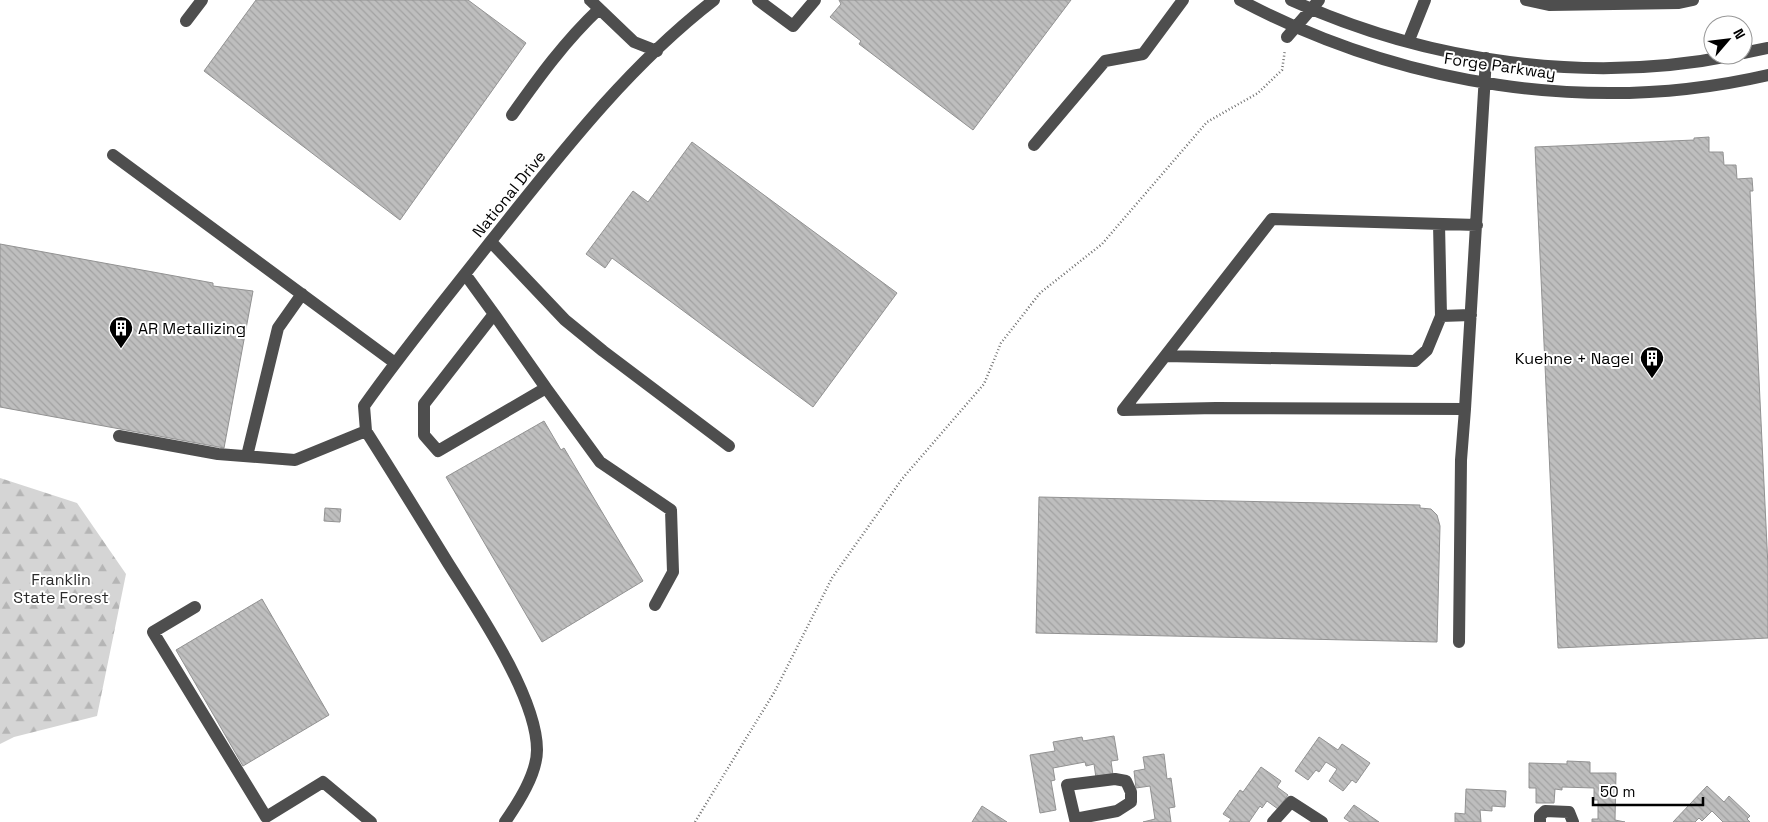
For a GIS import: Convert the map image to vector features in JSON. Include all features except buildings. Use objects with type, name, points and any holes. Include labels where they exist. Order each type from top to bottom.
[{"type":"street","points":[[186,21],[202,0]]},
{"type":"street","name":"National Drive","points":[[366,431],[364,406],[395,363],[584,126],[657,51],[714,0]]},
{"type":"street","points":[[758,0],[793,26],[815,0]]},
{"type":"street","points":[[1034,144],[1105,61],[1143,54],[1183,0]]},
{"type":"street","name":"Forge Parkway","points":[[1240,0],[1295,26],[1394,64],[1447,77],[1537,90],[1634,92],[1688,88],[1768,75]]},
{"type":"street","name":"Forge Parkway","points":[[1291,0],[1315,4],[1367,29],[1468,56],[1551,66],[1628,68],[1703,61]]},
{"type":"street","points":[[1409,40],[1425,0]]},
{"type":"street","points":[[1526,0],[1549,5],[1679,3],[1694,0]]},
{"type":"street","points":[[512,115],[552,59],[595,4],[634,42],[657,51]]},
{"type":"street","points":[[1287,37],[1315,4]]},
{"type":"street","points":[[1753,52],[1768,48]]},
{"type":"street","points":[[1459,642],[1461,467],[1486,58]]},
{"type":"street","points":[[113,155],[395,363]]},
{"type":"street","points":[[1464,409],[1216,408],[1123,410],[1272,219],[1477,225]]},
{"type":"street","points":[[1165,356],[1416,361],[1427,350],[1441,316],[1439,224]]},
{"type":"street","points":[[491,242],[565,320],[729,446]]},
{"type":"street","points":[[465,274],[600,462],[671,510],[673,572],[655,605]]},
{"type":"street","points":[[247,456],[278,328],[302,294]]},
{"type":"street","points":[[494,314],[424,404],[424,435],[438,451],[546,388]]},
{"type":"street","points":[[1441,316],[1471,315]]},
{"type":"street","points":[[119,436],[218,454],[295,460],[366,431],[485,622],[526,701],[536,735],[537,752],[530,779],[505,822]]},
{"type":"street","points":[[195,607],[153,632],[266,817],[323,782],[371,822]]},
{"type":"street","points":[[1115,779],[1126,781],[1131,792],[1131,802],[1124,808],[1075,820],[1067,785],[1115,779]]},
{"type":"street","points":[[1273,822],[1291,802],[1322,822]]},
{"type":"street","points":[[1540,822],[1540,816],[1545,812],[1569,812],[1573,822]]},
{"type":"path","points":[[695,822],[775,691],[832,578],[902,479],[984,384],[1001,343],[1040,293],[1102,244],[1207,122],[1258,93],[1282,70],[1287,37]]},
{"type":"green space","name":"Franklin State Forest","points":[[0,478],[77,503],[126,574],[97,716],[14,737],[0,744]]},
{"type":"place","name":"AR Metallizing","points":[[121,349]]},
{"type":"place","name":"Kuehne + Nagel","points":[[1652,379]]}]
